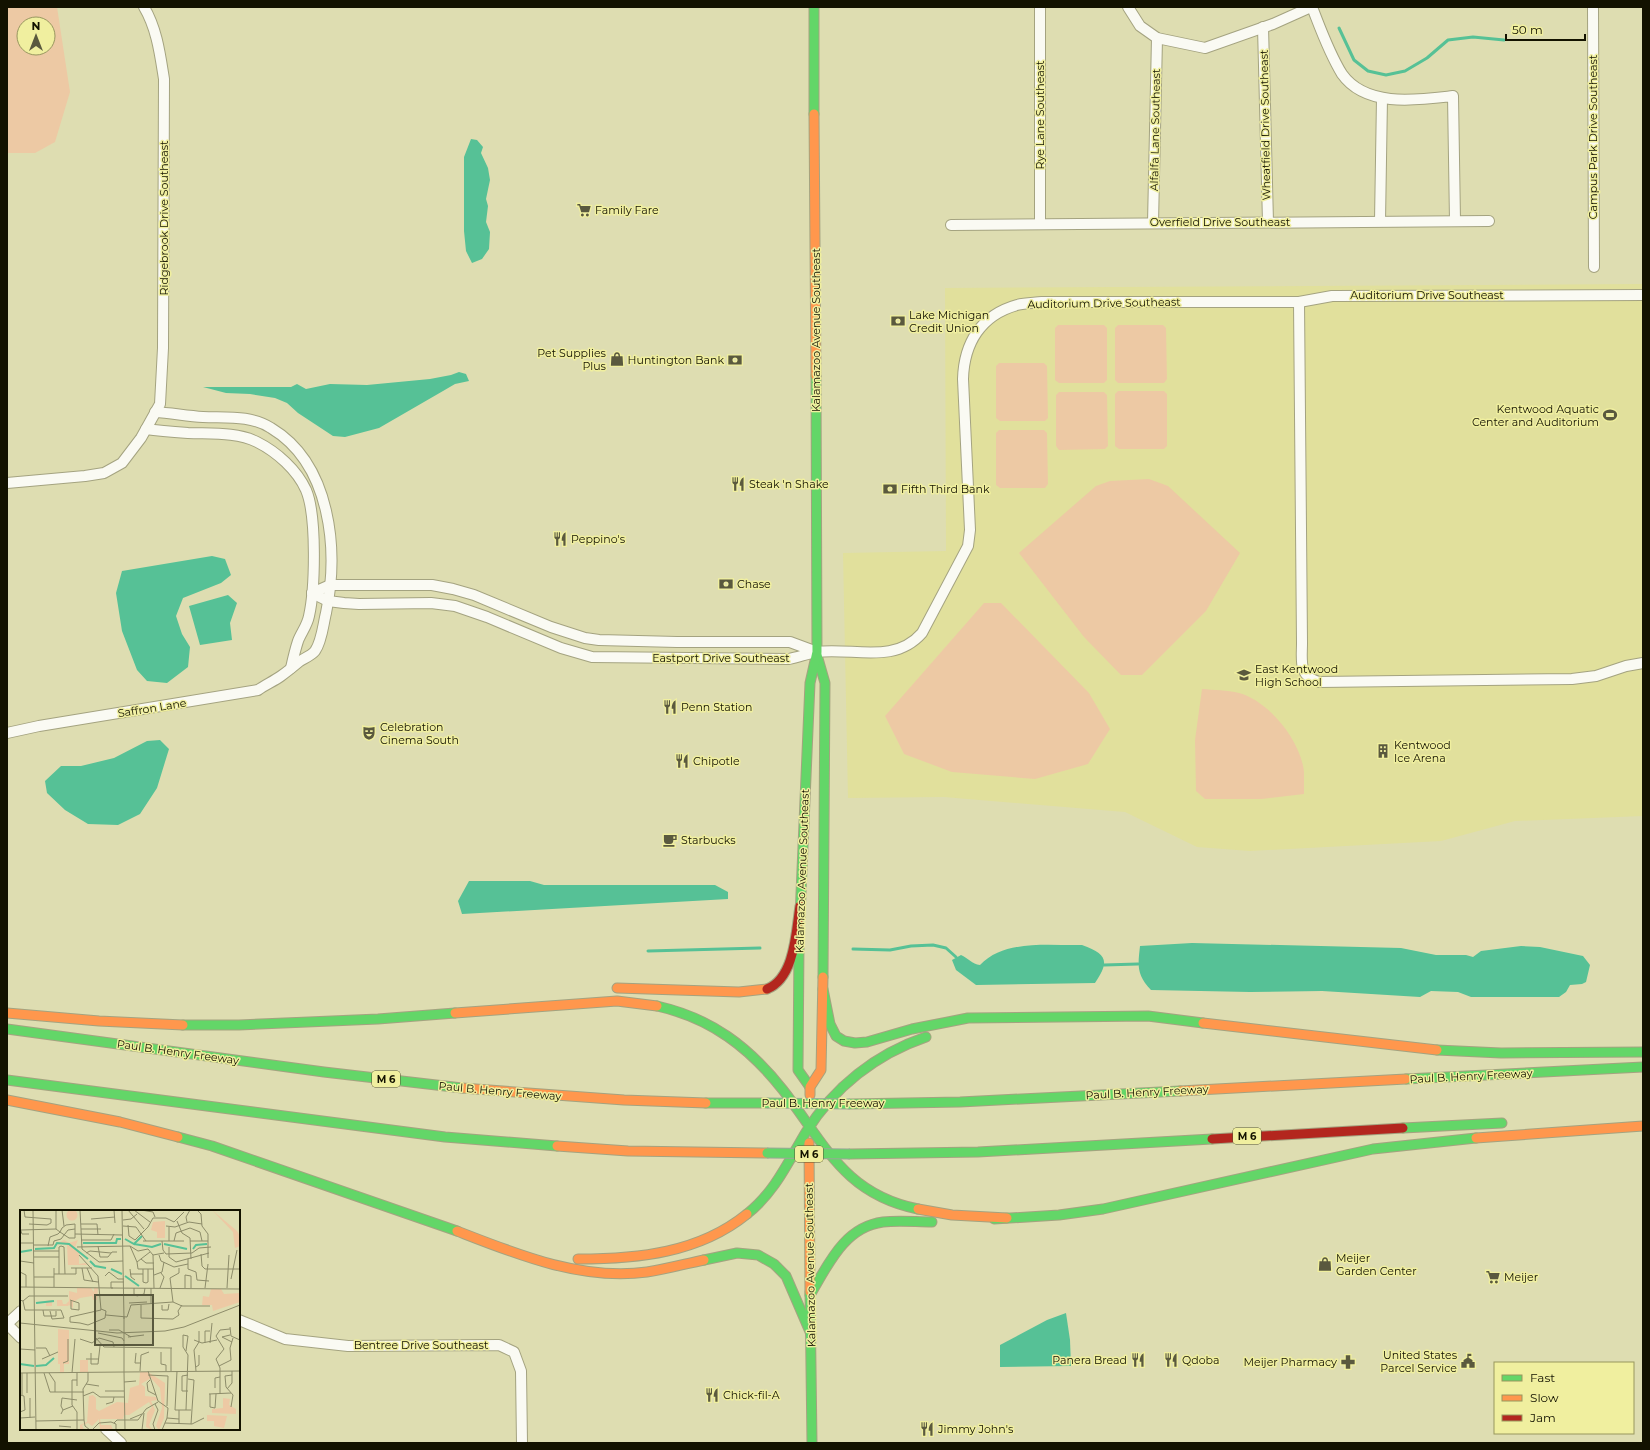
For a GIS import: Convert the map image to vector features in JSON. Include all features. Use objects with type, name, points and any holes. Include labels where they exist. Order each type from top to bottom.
[{"type":"main road","name":"Kalamazoo Avenue Southeast","points":[[810,1087],[798,1070],[798,980],[810,682],[817,652],[814,7]]},
{"type":"main road","name":"Kalamazoo Avenue Southeast","points":[[812,1443],[809,1176],[810,1087],[821,1070],[826,791],[825,683],[817,652]]},
{"type":"main road","points":[[608,988],[739,992],[769,988],[781,978],[791,960],[800,906]]},
{"type":"main road","points":[[823,989],[833,1031],[836,1036],[844,1041],[867,1042],[912,1030],[968,1018],[1148,1016],[1394,1045],[1467,1052],[1643,1052]]},
{"type":"main road","points":[[449,1012],[540,997]]},
{"type":"main road","points":[[7,1013],[99,1021],[190,1025],[239,1025],[328,1022],[617,1000],[649,1003],[679,1010],[717,1026],[749,1050],[780,1085],[840,1168],[864,1188],[903,1207],[942,1214],[1007,1218]]},
{"type":"main road","points":[[450,1228],[567,1258],[617,1259],[676,1250],[719,1234],[754,1208],[785,1170],[810,1127],[842,1088],[862,1071],[889,1052],[930,1035],[954,1028],[1034,1017]]},
{"type":"main road","name":"Paul B. Henry Freeway","points":[[7,1029],[316,1071],[470,1089],[638,1101],[689,1103],[850,1104],[960,1102],[1643,1067]]},
{"type":"main road","name":"M 6","points":[[7,1080],[445,1137],[628,1151],[850,1154],[978,1152],[1511,1122]]},
{"type":"main road","points":[[7,1100],[120,1122],[198,1142],[450,1228],[529,1258],[558,1266],[604,1273],[646,1272],[737,1253],[758,1255],[774,1264],[786,1276],[811,1334]]},
{"type":"main road","points":[[810,1295],[842,1244],[851,1235],[867,1225],[889,1222],[943,1222],[1059,1215],[1103,1209],[1373,1149],[1474,1138],[1643,1126]]},
{"type":"street","name":"Ridgebrook Drive Southeast","points":[[7,483],[104,473],[122,463],[146,429],[160,404],[163,348],[164,79],[160,51],[152,21],[144,7]]},
{"type":"street","name":"Rye Lane Southeast","points":[[1040,7],[1040,224]]},
{"type":"street","points":[[1128,7],[1140,26],[1157,38],[1205,48],[1263,27],[1311,7],[1330,51],[1343,75],[1361,91],[1382,98],[1419,99],[1454,96],[1455,221]]},
{"type":"street","name":"Campus Park Drive Southeast","points":[[1593,7],[1594,267]]},
{"type":"street","name":"Wheatfield Drive Southeast","points":[[1263,27],[1268,222]]},
{"type":"street","name":"Alfalfa Lane Southeast","points":[[1153,223],[1157,38]]},
{"type":"street","points":[[1380,221],[1382,98]]},
{"type":"street","name":"Overfield Drive Southeast","points":[[951,225],[1489,220]]},
{"type":"street","name":"Auditorium Drive Southeast","points":[[817,652],[895,651],[910,645],[922,633],[968,546],[970,530],[963,369],[968,346],[978,331],[993,317],[1018,304],[1042,302],[1299,302],[1332,296],[1643,295]]},
{"type":"street","points":[[1299,302],[1302,668],[1305,674],[1311,680],[1319,682],[1572,679],[1596,676],[1626,666],[1643,663]]},
{"type":"street","points":[[155,412],[245,419],[271,427],[293,444],[307,461],[314,473],[323,497],[330,528],[331,551],[328,601]]},
{"type":"street","points":[[146,429],[239,436],[257,442],[281,457],[306,490],[310,509],[314,553],[312,592],[306,627],[298,640],[291,668]]},
{"type":"street","name":"Eastport Drive Southeast","points":[[312,592],[330,585],[432,585],[453,588],[474,595],[551,627],[589,638],[677,642],[790,642],[817,652]]},
{"type":"street","name":"Eastport Drive Southeast","points":[[312,592],[328,601],[359,604],[430,603],[455,606],[561,648],[592,657],[789,659],[817,652]]},
{"type":"street","name":"Saffron Lane","points":[[7,733],[39,726],[258,690],[281,677],[291,668],[315,652],[321,634],[328,601]]},
{"type":"street","points":[[20,1312],[7,1324],[20,1337]]},
{"type":"street","name":"Bentree Drive Southeast","points":[[240,1320],[285,1339],[348,1346],[499,1345],[514,1352],[521,1371],[522,1443]]},
{"type":"street","points":[[107,1430],[121,1443]]},
{"type":"shaded area","points":[[7,7],[57,7],[70,92],[55,142],[35,153],[7,153]]},
{"type":"shaded area","points":[[471,139],[477,140],[483,147],[481,153],[488,168],[490,180],[486,199],[488,206],[486,222],[490,232],[489,249],[482,259],[472,263],[466,251],[464,231],[464,157]]},
{"type":"shaded area","name":"East Kentwood High School","points":[[1643,284],[1643,816],[1515,821],[1441,841],[1250,851],[1197,847],[1125,812],[944,797],[848,798],[843,553],[946,551],[945,288]]},
{"type":"shaded area","points":[[1058,325],[1104,325],[1107,328],[1107,380],[1104,383],[1059,383],[1055,380],[1055,328]]},
{"type":"shaded area","points":[[1118,325],[1163,325],[1166,328],[1167,379],[1164,383],[1118,383],[1115,380],[1115,328]]},
{"type":"shaded area","points":[[999,363],[1044,363],[1047,366],[1048,418],[1045,421],[1000,421],[996,418],[996,366]]},
{"type":"shaded area","points":[[459,372],[466,374],[469,381],[455,384],[379,428],[345,437],[333,436],[298,413],[287,403],[275,398],[250,394],[226,393],[203,387],[291,387],[297,384],[306,389],[330,384],[367,385],[430,379]]},
{"type":"shaded area","points":[[1118,391],[1164,391],[1167,394],[1167,446],[1164,449],[1119,449],[1115,446],[1115,394]]},
{"type":"shaded area","points":[[1059,392],[1104,392],[1107,395],[1108,446],[1105,449],[1059,450],[1056,446],[1056,395]]},
{"type":"shaded area","points":[[999,430],[1044,430],[1047,433],[1048,484],[1045,488],[1000,488],[996,485],[996,433]]},
{"type":"shaded area","points":[[1149,479],[1168,486],[1240,553],[1206,611],[1142,675],[1121,675],[1084,637],[1019,553],[1096,486],[1110,481]]},
{"type":"shaded area","points":[[212,556],[225,559],[231,575],[221,583],[183,598],[176,616],[182,634],[190,647],[188,667],[167,683],[147,681],[137,670],[122,631],[116,593],[122,571]]},
{"type":"shaded area","points":[[228,595],[237,603],[230,623],[232,640],[200,645],[189,606]]},
{"type":"shaded area","points":[[984,603],[1001,603],[1089,693],[1110,729],[1088,764],[1035,779],[952,772],[904,754],[885,716]]},
{"type":"shaded area","points":[[1202,689],[1239,693],[1250,697],[1272,713],[1290,735],[1302,760],[1304,772],[1304,794],[1262,799],[1205,799],[1196,791],[1195,740]]},
{"type":"shaded area","points":[[160,740],[169,749],[157,788],[140,814],[118,825],[88,824],[65,810],[47,793],[45,781],[61,766],[81,766],[114,758],[147,741]]},
{"type":"shaded area","points":[[469,881],[530,881],[544,885],[715,885],[728,892],[728,899],[462,914],[458,901]]},
{"type":"shaded area","points":[[1192,943],[1401,948],[1436,955],[1466,955],[1473,957],[1481,951],[1521,946],[1540,947],[1583,956],[1590,965],[1586,982],[1582,984],[1570,985],[1566,992],[1559,997],[1471,997],[1458,992],[1431,991],[1420,997],[1322,991],[1250,992],[1151,990],[1140,974],[1140,946]]},
{"type":"shaded area","points":[[1041,945],[1082,945],[1097,952],[1104,959],[1103,969],[1095,983],[976,985],[956,970],[952,960],[961,955],[980,965],[990,957],[1002,951],[1014,948]]},
{"type":"shaded area","points":[[1066,1313],[1070,1340],[1071,1366],[1000,1367],[1000,1345],[1047,1320]]},
{"type":"waterway","points":[[1339,28],[1354,60],[1368,71],[1386,75],[1405,71],[1427,58],[1448,40],[1473,37],[1504,40]]},
{"type":"waterway","points":[[853,949],[890,950],[911,946],[933,945],[946,948],[956,957]]},
{"type":"waterway","points":[[648,951],[760,948]]},
{"type":"waterway","points":[[1104,965],[1138,964]]},
{"type":"traffic: fast","points":[[814,7],[814,114]]},
{"type":"traffic: fast","points":[[800,917],[810,683],[817,652],[816,376]]},
{"type":"traffic: fast","points":[[817,655],[825,683],[823,977]]},
{"type":"traffic: fast","points":[[799,945],[798,1070],[810,1087]]},
{"type":"traffic: fast","points":[[823,989],[830,1024],[836,1036],[844,1041],[855,1043],[867,1042],[912,1029],[968,1018],[1148,1016],[1203,1023]]},
{"type":"traffic: fast","points":[[657,1006],[677,1011],[695,1018],[728,1036],[757,1060],[783,1090],[838,1164],[854,1179],[872,1192],[893,1202],[918,1209]]},
{"type":"traffic: fast","points":[[183,1025],[239,1025],[378,1019],[455,1013]]},
{"type":"traffic: fast","points":[[7,1029],[324,1072],[462,1088]]},
{"type":"traffic: fast","points":[[747,1214],[766,1196],[817,1116],[843,1087],[873,1063],[908,1044],[926,1037]]},
{"type":"traffic: fast","points":[[1437,1050],[1501,1053],[1643,1052]]},
{"type":"traffic: fast","points":[[1406,1079],[1643,1067]]},
{"type":"traffic: fast","points":[[7,1080],[445,1137],[557,1146]]},
{"type":"traffic: fast","points":[[850,1104],[960,1102],[1180,1091]]},
{"type":"traffic: fast","points":[[706,1103],[767,1103]]},
{"type":"traffic: fast","points":[[767,1103],[850,1104]]},
{"type":"traffic: fast","points":[[1403,1128],[1502,1123]]},
{"type":"traffic: fast","points":[[178,1137],[212,1146],[457,1231]]},
{"type":"traffic: fast","points":[[994,1219],[1059,1215],[1103,1209],[1373,1149],[1476,1138]]},
{"type":"traffic: fast","points":[[850,1154],[978,1152],[1212,1139]]},
{"type":"traffic: fast","points":[[767,1153],[850,1154]]},
{"type":"traffic: fast","points":[[810,1295],[839,1249],[858,1231],[869,1225],[883,1222],[932,1222]]},
{"type":"traffic: fast","points":[[704,1260],[737,1253],[758,1255],[774,1264],[786,1276],[811,1334]]},
{"type":"traffic: fast","points":[[810,1292],[812,1443]]},
{"type":"traffic: slow","points":[[814,114],[816,376]]},
{"type":"traffic: slow","points":[[810,1095],[810,1087],[821,1070],[823,977]]},
{"type":"traffic: slow","points":[[617,988],[739,992],[767,989]]},
{"type":"traffic: slow","points":[[455,1013],[617,1001],[657,1006]]},
{"type":"traffic: slow","points":[[7,1013],[99,1021],[183,1025]]},
{"type":"traffic: slow","points":[[1203,1023],[1437,1050]]},
{"type":"traffic: slow","points":[[1180,1091],[1406,1079]]},
{"type":"traffic: slow","points":[[462,1088],[624,1100],[706,1103]]},
{"type":"traffic: slow","points":[[7,1100],[120,1122],[178,1137]]},
{"type":"traffic: slow","points":[[1476,1138],[1643,1126]]},
{"type":"traffic: slow","points":[[809,1143],[810,1292]]},
{"type":"traffic: slow","points":[[557,1146],[628,1151],[767,1153]]},
{"type":"traffic: slow","points":[[918,1209],[952,1215],[1007,1218]]},
{"type":"traffic: slow","points":[[578,1259],[601,1259],[645,1255],[667,1251],[709,1237],[728,1227],[747,1214]]},
{"type":"traffic: slow","points":[[457,1231],[549,1264],[598,1273],[622,1274],[647,1272],[704,1260]]},
{"type":"traffic: jam","points":[[767,989],[776,983],[783,975],[789,964],[795,940],[800,906]]},
{"type":"traffic: jam","points":[[1212,1139],[1403,1128]]},
{"type":"place","name":"Family Fare","points":[[584,210]]},
{"type":"place","name":"Lake Michigan Credit Union","points":[[898,321]]},
{"type":"place","name":"Pet Supplies Plus","points":[[617,359]]},
{"type":"place","name":"Huntington Bank","points":[[735,360]]},
{"type":"place","name":"Kentwood Aquatic Center and Auditorium","points":[[1610,415]]},
{"type":"place","name":"Steak 'n Shake","points":[[738,484]]},
{"type":"place","name":"Fifth Third Bank","points":[[890,489]]},
{"type":"place","name":"Peppino's","points":[[560,539]]},
{"type":"place","name":"Chase","points":[[726,584]]},
{"type":"place","name":"East Kentwood High School","points":[[1244,675]]},
{"type":"place","name":"Penn Station","points":[[670,707]]},
{"type":"place","name":"Celebration Cinema South","points":[[369,733]]},
{"type":"place","name":"Kentwood Ice Arena","points":[[1383,751]]},
{"type":"place","name":"Chipotle","points":[[682,761]]},
{"type":"place","name":"Starbucks","points":[[670,840]]},
{"type":"place","name":"Meijer Garden Center","points":[[1325,1264]]},
{"type":"place","name":"Meijer","points":[[1493,1277]]},
{"type":"place","name":"Panera Bread","points":[[1138,1360]]},
{"type":"place","name":"Qdoba","points":[[1171,1360]]},
{"type":"place","name":"United States Parcel Service","points":[[1468,1361]]},
{"type":"place","name":"Meijer Pharmacy","points":[[1348,1362]]},
{"type":"place","name":"Chick-fil-A","points":[[712,1395]]},
{"type":"place","name":"Jimmy John's","points":[[927,1429]]}]
